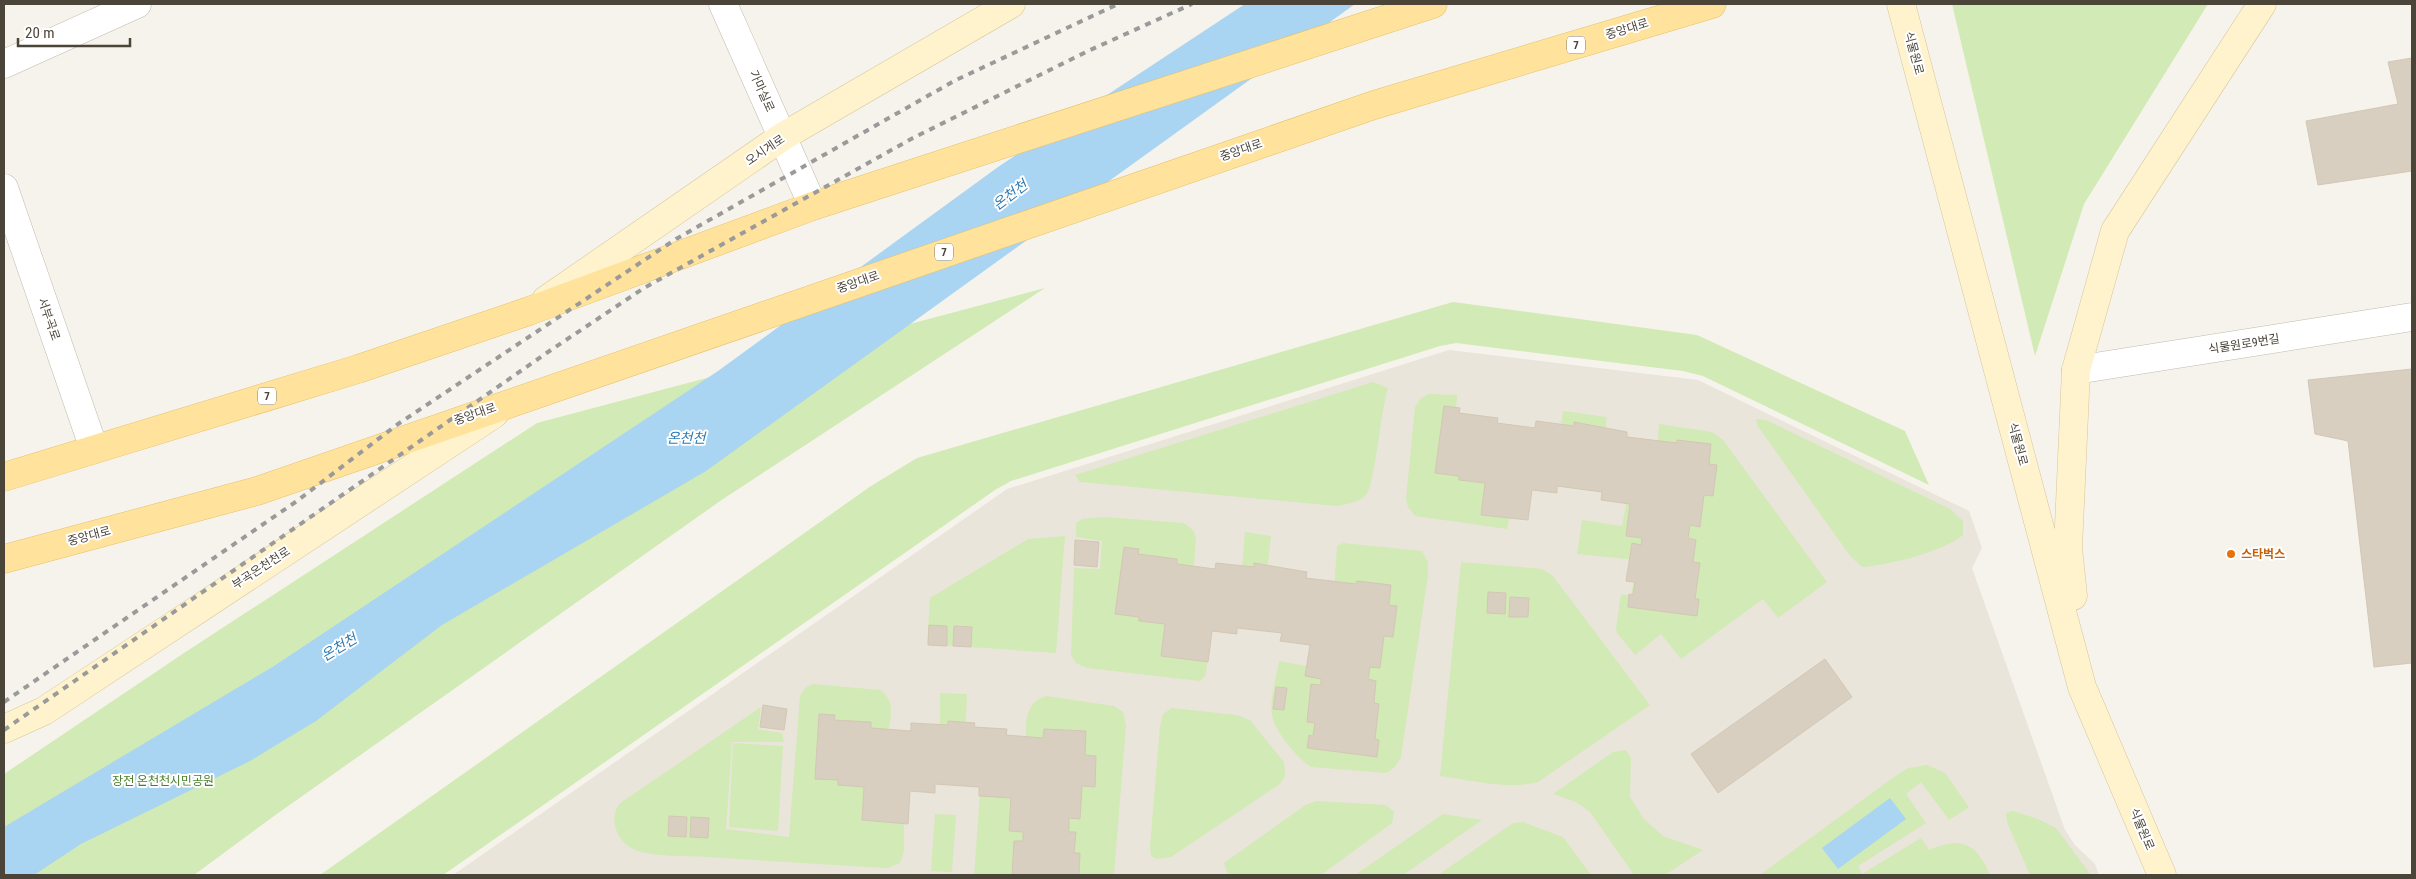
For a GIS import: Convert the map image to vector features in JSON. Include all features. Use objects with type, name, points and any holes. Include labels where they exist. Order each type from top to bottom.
[{"type":"main road","name":"오시게로","points":[[529,312],[782,137],[1011,4]]},
{"type":"main road","name":"7","points":[[4,477],[358,369],[529,312],[813,206],[1383,18],[1433,4]]},
{"type":"main road","name":"중앙대로","points":[[4,559],[257,490],[1374,105],[1712,4]]},
{"type":"main road","name":"식물원로","points":[[1901,4],[2082,687],[2162,875]]},
{"type":"main road","points":[[2082,687],[2068,548],[2076,370],[2116,231],[2262,4]]},
{"type":"main road","name":"부곡온천천로","points":[[4,729],[44,711],[514,400]]},
{"type":"street","points":[[4,64],[137,4]]},
{"type":"street","name":"가마실로","points":[[722,4],[813,206]]},
{"type":"street","name":"서부곡로","points":[[4,188],[94,449]]},
{"type":"street","name":"식물원로9번길","points":[[2076,370],[2412,317]]},
{"type":"shaded area","points":[[1449,350],[1698,380],[1969,511],[1982,548],[1972,568],[2065,830],[2075,845],[2095,864],[2099,875],[453,875],[1007,489]]},
{"type":"green space","points":[[1952,4],[2208,4],[2084,204],[2035,356]]},
{"type":"green space","name":"장전 온천천시민공원","points":[[1045,288],[723,499],[274,816],[194,875],[4,875],[4,774],[184,653],[537,423]]},
{"type":"green space","points":[[1453,302],[1697,335],[1905,431],[1929,485],[1703,376],[1683,371],[1456,343],[1440,346],[1011,481],[995,490],[443,875],[320,875],[871,486],[917,458]]},
{"type":"green space","points":[[1373,382],[1388,388],[1369,488],[1366,495],[1353,502],[1337,506],[1080,482],[1075,475]]},
{"type":"green space","points":[[1429,394],[1457,395],[1455,426],[1559,438],[1563,411],[1607,417],[1603,446],[1657,451],[1659,424],[1712,432],[1723,440],[1827,582],[1778,618],[1763,599],[1681,659],[1661,634],[1635,655],[1617,633],[1616,628],[1621,594],[1631,596],[1637,560],[1577,554],[1582,520],[1622,526],[1630,484],[1518,470],[1507,529],[1415,516],[1408,507],[1406,499],[1415,407],[1421,398]]},
{"type":"green space","points":[[1756,419],[1766,420],[1950,509],[1963,521],[1963,535],[1943,547],[1915,557],[1862,567],[1850,556],[1757,425]]},
{"type":"green space","points":[[1104,517],[1184,523],[1194,531],[1196,539],[1192,587],[1240,592],[1245,532],[1271,536],[1266,581],[1334,592],[1337,546],[1343,543],[1422,551],[1428,562],[1428,575],[1401,757],[1395,767],[1387,773],[1311,767],[1293,751],[1277,729],[1271,709],[1279,661],[1318,668],[1323,628],[1211,616],[1206,675],[1200,681],[1087,668],[1076,663],[1071,655],[1074,568],[1100,569],[1102,541],[1076,537],[1076,523],[1082,519]]},
{"type":"green space","points":[[1065,536],[1056,653],[927,644],[930,598],[1028,539]]},
{"type":"green space","points":[[1461,562],[1542,569],[1552,575],[1650,705],[1538,782],[1501,785],[1440,776]]},
{"type":"green space","points":[[813,684],[880,690],[889,699],[891,705],[888,735],[940,740],[940,693],[967,694],[965,743],[1026,751],[1027,718],[1032,705],[1038,700],[1046,696],[1114,706],[1123,712],[1126,725],[1114,875],[974,875],[981,780],[904,779],[904,851],[900,863],[888,868],[659,855],[633,849],[618,835],[615,817],[619,804],[761,707],[758,729],[782,733],[784,742],[732,742],[726,829],[789,837],[800,696],[805,688]]},
{"type":"green space","points":[[1172,708],[1237,715],[1250,720],[1284,762],[1285,776],[1280,784],[1171,857],[1157,859],[1151,856],[1150,847],[1160,726],[1163,714]]},
{"type":"green space","points":[[733,743],[783,746],[778,831],[729,827]]},
{"type":"green space","points":[[1626,750],[1631,758],[1630,797],[1643,818],[1663,836],[1703,850],[1665,875],[1634,875],[1590,812],[1576,802],[1553,794],[1613,752]]},
{"type":"green space","points":[[1927,765],[1945,773],[1969,807],[1949,820],[1921,782],[1906,794],[1926,823],[1858,866],[1862,874],[1921,838],[1929,850],[1950,844],[1959,843],[1966,845],[1979,855],[1990,875],[1760,875],[1894,777],[1908,768]]},
{"type":"green space","points":[[1316,801],[1386,805],[1394,812],[1392,823],[1321,875],[1228,875],[1224,863],[1304,806]]},
{"type":"green space","points":[[2013,811],[2038,819],[2056,828],[2091,875],[2030,875],[2007,822],[2006,813]]},
{"type":"green space","points":[[935,814],[956,815],[952,872],[931,871]]},
{"type":"green space","points":[[1443,814],[1482,820],[1403,875],[1355,875]]},
{"type":"green space","points":[[1523,822],[1563,837],[1591,875],[1438,875],[1513,823]]},
{"type":"water","name":"온천천","points":[[1245,4],[1355,4],[706,471],[442,625],[316,721],[250,761],[81,844],[34,875],[4,875],[4,827],[274,666],[718,371],[998,167]]},
{"type":"water","points":[[1890,798],[1906,819],[1838,869],[1822,848]]},
{"type":"building","points":[[2412,58],[2412,171],[2318,185],[2306,121],[2398,104],[2388,62]]},
{"type":"building","points":[[2412,369],[2412,663],[2374,667],[2348,441],[2315,434],[2308,380]]},
{"type":"building","points":[[1444,406],[1460,408],[1459,413],[1498,418],[1497,423],[1535,428],[1536,421],[1574,426],[1574,422],[1627,432],[1627,437],[1677,443],[1677,440],[1711,444],[1709,464],[1717,465],[1713,496],[1704,495],[1700,527],[1690,525],[1688,538],[1696,540],[1693,562],[1700,563],[1695,599],[1699,599],[1697,616],[1628,607],[1629,594],[1633,595],[1635,582],[1626,581],[1632,543],[1641,545],[1642,538],[1626,536],[1630,504],[1601,500],[1602,492],[1557,486],[1557,493],[1532,490],[1528,520],[1481,515],[1485,483],[1459,480],[1459,476],[1435,473]]},
{"type":"building","points":[[1075,540],[1099,542],[1097,567],[1074,565]]},
{"type":"building","points":[[1124,547],[1139,549],[1138,554],[1177,559],[1177,564],[1215,569],[1216,563],[1254,567],[1254,563],[1307,572],[1306,578],[1356,584],[1357,581],[1391,585],[1389,605],[1397,606],[1393,637],[1384,636],[1380,668],[1370,667],[1368,679],[1376,681],[1374,703],[1379,704],[1375,739],[1379,740],[1377,757],[1307,748],[1309,735],[1313,736],[1315,723],[1307,722],[1311,684],[1321,685],[1321,679],[1305,676],[1310,645],[1280,641],[1282,633],[1237,628],[1237,634],[1212,631],[1208,662],[1161,656],[1165,624],[1139,621],[1139,617],[1115,614]]},
{"type":"building","points":[[1488,592],[1506,593],[1505,614],[1487,613]]},
{"type":"building","points":[[1510,597],[1529,598],[1528,617],[1509,617]]},
{"type":"building","points":[[929,625],[947,626],[947,646],[928,645]]},
{"type":"building","points":[[954,626],[972,627],[971,647],[953,646]]},
{"type":"building","points":[[1825,659],[1852,697],[1718,793],[1691,754]]},
{"type":"building","points":[[1276,687],[1287,688],[1284,710],[1273,709]]},
{"type":"building","points":[[763,705],[787,709],[784,730],[760,727]]},
{"type":"building","points":[[819,714],[835,715],[834,720],[871,722],[871,728],[911,731],[911,723],[948,725],[948,721],[975,723],[974,727],[1007,729],[1006,735],[1043,738],[1044,729],[1086,731],[1085,755],[1096,756],[1095,787],[1082,786],[1080,819],[1069,818],[1069,832],[1076,832],[1074,853],[1080,853],[1079,875],[1012,875],[1014,841],[1023,841],[1023,832],[1009,831],[1011,798],[979,796],[979,787],[935,784],[935,793],[910,791],[908,824],[862,820],[864,787],[838,785],[838,780],[815,779]]},
{"type":"building","points":[[669,816],[687,817],[686,837],[668,836]]},
{"type":"building","points":[[691,817],[709,818],[708,838],[690,837]]},
{"type":"railway","points":[[4,702],[297,501],[398,424],[676,239],[954,81],[1118,4]]},
{"type":"railway","points":[[4,730],[548,352],[644,288],[913,138],[1088,51],[1192,4]]},
{"type":"place","name":"스타벅스","points":[[2231,554]]}]
